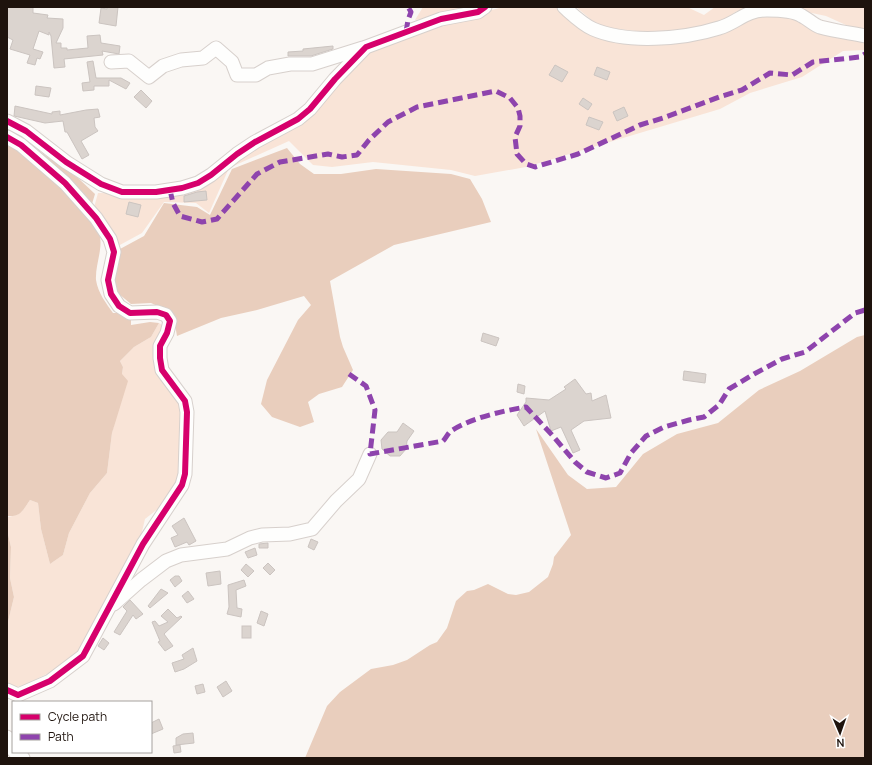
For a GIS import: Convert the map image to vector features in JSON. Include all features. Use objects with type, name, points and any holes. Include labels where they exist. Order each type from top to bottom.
[{"type":"street","points":[[111,62],[129,61],[149,77],[163,66],[181,60],[203,58],[216,48],[232,62],[237,75],[256,75],[268,68],[290,64],[312,64],[366,47],[441,19],[478,12],[485,7]]},
{"type":"street","points":[[564,7],[577,20],[593,29],[614,35],[637,38],[672,37],[707,32],[721,28],[754,11],[766,10],[780,10],[801,14],[818,26],[842,33],[865,36]]},
{"type":"street","points":[[7,121],[26,131],[66,162],[101,184],[122,192],[156,192],[182,188],[198,183],[255,142],[298,119],[310,109],[366,47]]},
{"type":"street","points":[[7,137],[21,145],[65,183],[96,218],[110,239],[114,252],[108,280],[111,294],[119,306],[130,313],[157,312],[166,315],[170,321],[167,332],[160,346],[162,370],[185,401],[187,412],[185,474],[182,485],[143,544],[83,656],[50,681],[18,695],[7,690]]},
{"type":"street","points":[[106,612],[141,580],[166,562],[181,555],[227,549],[250,538],[262,535],[290,534],[312,529],[336,502],[359,480],[370,454]]},
{"type":"street","points":[[7,737],[12,747]]},
{"type":"shaded area","points":[[423,7],[473,7],[469,10],[415,20]]},
{"type":"shaded area","points":[[503,7],[559,7],[576,22],[640,42],[758,14],[796,16],[865,39],[865,50],[843,51],[802,77],[750,93],[720,109],[526,167],[475,176],[451,170],[373,162],[332,167],[313,165],[289,141],[229,168],[209,213],[196,203],[164,202],[142,233],[118,246],[93,211],[98,193],[167,194],[283,133],[370,47],[420,29]]},
{"type":"shaded area","points":[[576,7],[687,7],[704,15],[715,7],[758,7],[737,11],[721,22],[663,34],[600,27]]},
{"type":"shaded area","points":[[783,7],[865,7],[865,31],[857,30],[826,16]]},
{"type":"shaded area","points":[[7,138],[39,151],[78,178],[95,194],[88,217],[98,230],[100,236],[96,280],[100,294],[113,313],[122,313],[131,318],[131,325],[150,322],[159,323],[151,337],[134,347],[120,361],[123,367],[122,374],[128,381],[112,433],[107,473],[90,493],[69,533],[63,555],[50,564],[41,529],[38,503],[30,500],[19,514],[12,516],[7,515]]},
{"type":"shaded area","points":[[287,148],[300,164],[314,174],[341,174],[376,169],[451,174],[470,179],[482,199],[491,222],[394,245],[330,281],[340,337],[353,370],[342,387],[319,394],[308,402],[314,422],[300,427],[272,417],[261,404],[267,380],[298,320],[311,305],[304,296],[257,310],[221,318],[177,336],[173,313],[151,303],[131,304],[113,289],[116,264],[120,249],[144,236],[164,203],[197,207],[210,215],[232,169]]},
{"type":"shaded area","points":[[159,323],[165,327],[160,342],[176,395],[183,412],[180,478],[164,504],[145,519],[139,544],[98,613],[79,651],[51,672],[24,685],[13,688],[7,684],[7,626],[14,597],[10,578],[11,547],[7,530],[7,517],[21,512],[30,500],[38,503],[41,529],[50,564],[63,555],[69,533],[90,493],[107,473],[123,367],[120,361],[134,347],[151,337]]},
{"type":"shaded area","points":[[865,335],[865,758],[305,758],[327,706],[340,692],[371,669],[393,665],[407,660],[437,642],[447,628],[456,601],[467,591],[474,590],[488,584],[508,594],[516,595],[529,592],[548,577],[554,557],[571,535],[536,429],[568,475],[587,489],[616,487],[643,454],[677,434],[718,423],[759,390],[800,371],[857,337]]},
{"type":"shaded area","points":[[7,530],[11,547],[10,578],[14,597],[7,626]]},
{"type":"building","points":[[7,7],[33,7],[33,13],[48,15],[47,18],[63,19],[63,28],[56,43],[61,43],[61,48],[67,48],[67,50],[88,48],[87,36],[100,35],[101,43],[120,46],[119,54],[102,51],[103,55],[64,59],[65,67],[54,68],[51,36],[49,32],[49,35],[39,31],[33,49],[43,52],[40,59],[37,58],[35,65],[27,63],[30,55],[10,49],[13,40],[7,37]]},
{"type":"building","points":[[107,7],[118,7],[116,26],[99,23],[101,8],[107,9]]},
{"type":"building","points":[[333,46],[333,49],[311,56],[288,56],[288,52]]},
{"type":"building","points":[[93,61],[96,78],[121,78],[130,83],[126,89],[109,80],[109,86],[94,86],[94,90],[83,91],[82,83],[90,82],[87,62]]},
{"type":"building","points":[[555,65],[568,72],[562,82],[549,75]]},
{"type":"building","points":[[597,67],[610,72],[607,80],[594,75]]},
{"type":"building","points":[[36,86],[51,88],[49,97],[35,95]]},
{"type":"building","points":[[141,90],[152,101],[146,108],[134,97]]},
{"type":"building","points":[[583,98],[592,104],[588,110],[579,104]]},
{"type":"building","points":[[15,106],[52,114],[52,112],[60,111],[60,115],[98,109],[100,117],[94,118],[95,127],[98,131],[81,141],[89,155],[82,159],[67,132],[65,132],[63,121],[45,123],[14,116]]},
{"type":"building","points":[[624,107],[628,116],[617,121],[613,112]]},
{"type":"building","points":[[589,117],[603,122],[599,130],[586,125]]},
{"type":"building","points":[[206,191],[207,200],[184,202],[184,196]]},
{"type":"building","points":[[129,202],[141,205],[138,217],[126,214]]},
{"type":"building","points":[[483,333],[499,338],[496,346],[481,341]]},
{"type":"building","points":[[684,371],[706,374],[705,383],[683,380]]},
{"type":"building","points":[[575,379],[586,394],[591,393],[592,401],[606,395],[611,418],[584,421],[571,430],[580,450],[573,453],[561,427],[551,431],[545,411],[524,426],[517,415],[526,402],[526,398],[549,400],[566,389],[564,387]]},
{"type":"building","points":[[518,384],[525,386],[524,394],[517,392]]},
{"type":"building","points":[[403,423],[414,431],[407,441],[406,449],[400,456],[390,456],[382,449],[381,440],[388,432],[397,432]]},
{"type":"building","points":[[184,518],[196,541],[189,545],[187,542],[175,547],[171,538],[178,535],[172,526]]},
{"type":"building","points":[[311,539],[318,542],[314,550],[308,547]]},
{"type":"building","points":[[268,543],[268,548],[259,548],[259,544]]},
{"type":"building","points":[[255,548],[257,555],[248,558],[245,552]]},
{"type":"building","points":[[268,563],[275,570],[270,575],[263,568]]},
{"type":"building","points":[[246,564],[254,571],[248,577],[241,570]]},
{"type":"building","points":[[220,571],[221,584],[208,586],[206,573]]},
{"type":"building","points":[[175,576],[179,576],[182,581],[175,587],[170,580]]},
{"type":"building","points":[[244,580],[246,586],[236,590],[237,608],[242,609],[241,617],[227,614],[229,607],[228,585]]},
{"type":"building","points":[[161,589],[168,593],[150,608],[148,606]]},
{"type":"building","points":[[188,591],[194,599],[187,603],[182,596]]},
{"type":"building","points":[[130,600],[143,614],[136,619],[133,615],[120,635],[114,632],[127,611],[123,607]]},
{"type":"building","points":[[168,609],[177,618],[182,617],[164,634],[173,646],[165,651],[158,642],[160,641],[152,622],[155,621],[159,626],[168,622],[161,616]]},
{"type":"building","points":[[261,611],[268,614],[264,626],[257,623]]},
{"type":"building","points":[[242,626],[251,626],[251,638],[242,638]]},
{"type":"building","points":[[103,638],[109,643],[104,650],[98,646]]},
{"type":"building","points":[[193,648],[197,661],[184,669],[175,672],[172,663],[184,659],[182,655]]},
{"type":"building","points":[[226,681],[232,691],[223,697],[217,687]]},
{"type":"building","points":[[203,684],[205,692],[197,694],[195,686]]},
{"type":"building","points":[[159,719],[163,729],[152,734],[152,722]]},
{"type":"building","points":[[193,733],[194,743],[176,745],[176,738],[183,734]]},
{"type":"building","points":[[180,745],[181,752],[174,753],[173,746]]},
{"type":"marked path","points":[[406,32],[411,12],[408,7]]},
{"type":"marked path","points":[[170,190],[173,203],[180,216],[202,222],[217,219],[257,174],[280,162],[328,154],[342,157],[357,155],[369,140],[388,122],[417,107],[496,91],[510,98],[518,108],[520,126],[515,137],[517,154],[526,164],[535,167],[578,154],[640,125],[742,90],[770,73],[792,75],[813,62],[860,57],[865,54]]},
{"type":"marked path","points":[[349,374],[366,386],[375,410],[370,454],[443,441],[451,431],[468,422],[497,413],[526,407],[575,462],[587,472],[606,478],[620,473],[631,453],[646,436],[664,427],[704,417],[719,405],[729,389],[782,359],[805,352],[855,313],[865,310]]},
{"type":"cycle path","points":[[7,121],[26,131],[66,162],[101,184],[122,192],[156,192],[182,188],[198,183],[255,142],[298,119],[310,109],[335,79],[366,47],[441,19],[478,12],[485,7]]},
{"type":"cycle path","points":[[7,137],[21,145],[65,183],[96,218],[110,239],[114,252],[108,280],[111,294],[119,306],[130,313],[157,312],[166,315],[170,321],[167,333],[160,346],[162,370],[185,401],[187,412],[185,474],[182,485],[143,544],[83,656],[50,681],[18,695],[7,690]]}]
